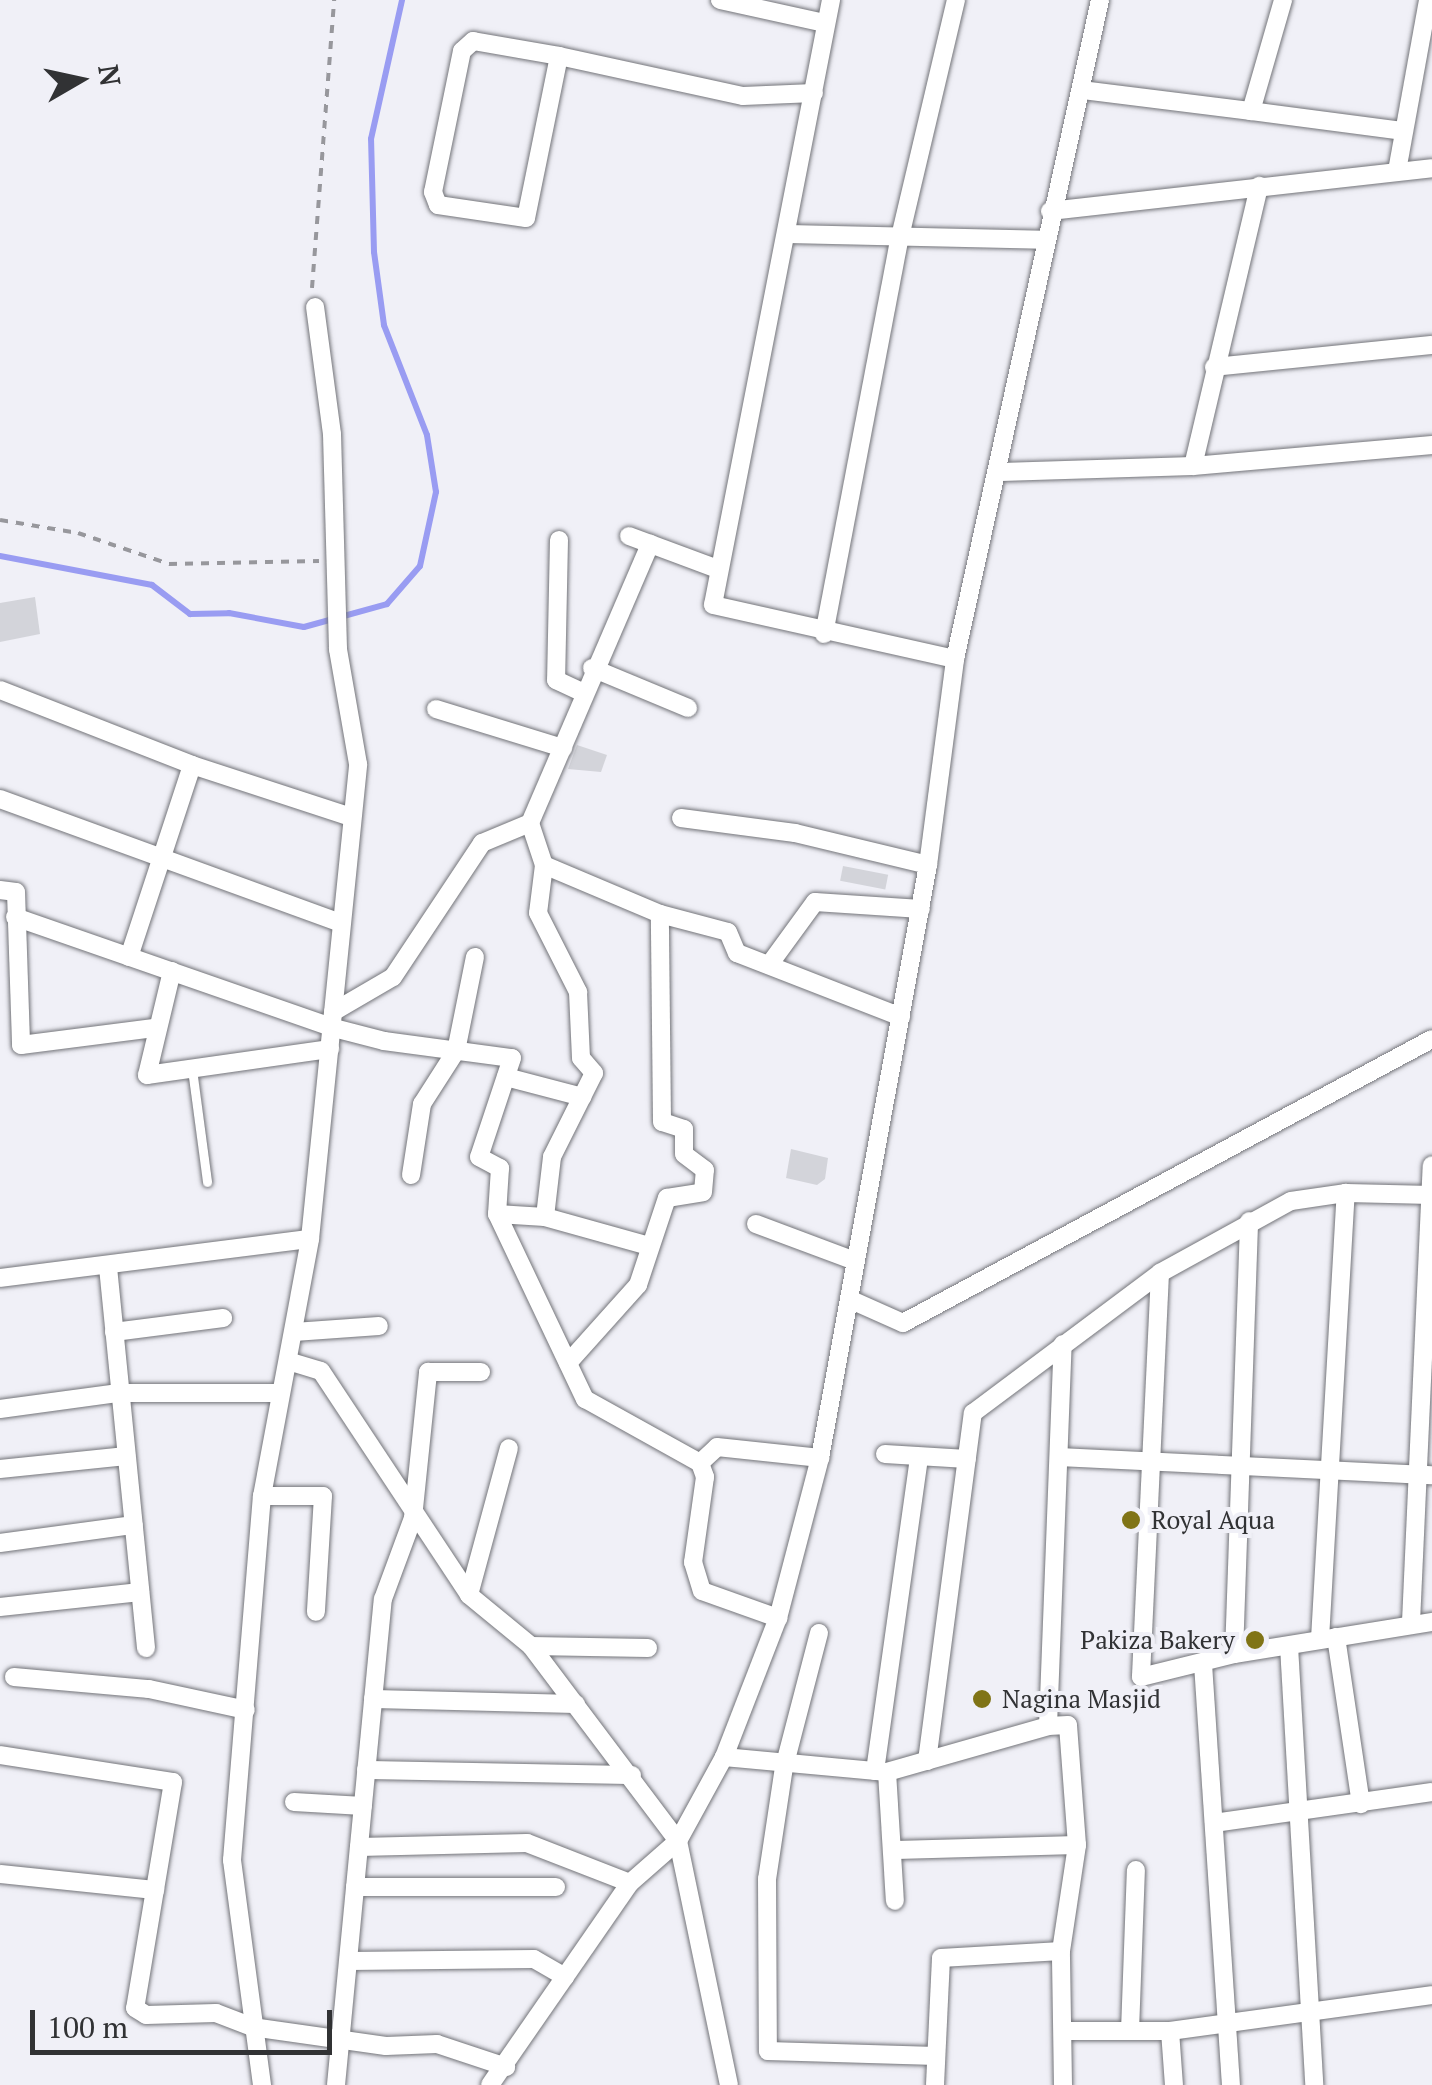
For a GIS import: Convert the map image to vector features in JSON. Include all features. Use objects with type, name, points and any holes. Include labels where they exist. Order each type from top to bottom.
[{"type":"street","points":[[720,0],[825,23]]},
{"type":"street","points":[[831,0],[715,568],[712,605],[824,634],[956,658]]},
{"type":"street","points":[[824,634],[898,241],[956,0]]},
{"type":"street","points":[[490,2085],[630,1884],[678,1841],[724,1757],[778,1618],[820,1458],[921,909],[956,658],[1001,472],[1050,211],[1082,90],[1100,0]]},
{"type":"street","points":[[1251,111],[1283,0]]},
{"type":"street","points":[[1396,171],[1428,0]]},
{"type":"street","points":[[559,56],[526,218],[438,205],[433,192],[466,45],[480,40],[559,56],[743,96],[814,92]]},
{"type":"street","points":[[1082,90],[1402,131]]},
{"type":"street","points":[[1050,211],[1432,168]]},
{"type":"street","points":[[1192,466],[1259,186]]},
{"type":"street","points":[[786,234],[898,241],[1044,240]]},
{"type":"street","points":[[262,2085],[232,1860],[262,1496],[310,1239],[358,764],[337,641],[332,560],[332,434],[315,307]]},
{"type":"street","points":[[1214,367],[1432,345]]},
{"type":"street","points":[[1001,472],[1192,466],[1432,445]]},
{"type":"street","points":[[629,536],[715,568]]},
{"type":"street","points":[[559,540],[556,680],[582,692]]},
{"type":"street","points":[[545,1217],[552,1158],[594,1074],[581,1058],[578,992],[538,913],[544,865],[530,823],[592,668],[650,544]]},
{"type":"street","points":[[592,668],[688,708]]},
{"type":"street","points":[[0,690],[192,765],[350,818]]},
{"type":"street","points":[[436,708],[563,748]]},
{"type":"street","points":[[129,958],[158,858],[192,765]]},
{"type":"street","points":[[0,799],[342,923]]},
{"type":"street","points":[[681,818],[796,833],[928,866]]},
{"type":"street","points":[[332,1019],[393,978],[482,843],[530,823]]},
{"type":"street","points":[[544,865],[660,914],[728,932],[737,953],[901,1018]]},
{"type":"street","points":[[0,890],[16,892],[7,969],[20,1045]]},
{"type":"street","points":[[768,966],[815,902],[921,909]]},
{"type":"street","points":[[568,1363],[638,1285],[667,1198],[702,1192],[705,1170],[684,1154],[684,1129],[662,1122],[660,914]]},
{"type":"street","points":[[15,916],[129,958],[332,1019],[456,1050],[512,1058],[479,1157],[500,1168],[497,1214],[585,1399],[700,1463],[705,1478],[694,1562],[702,1592],[778,1618]]},
{"type":"street","points":[[411,1176],[422,1104],[456,1050],[476,957]]},
{"type":"street","points":[[172,971],[154,1028],[148,1075],[330,1049]]},
{"type":"street","points":[[0,1048],[154,1028]]},
{"type":"street","points":[[848,1299],[903,1324],[1432,1039]]},
{"type":"street","points":[[506,1077],[582,1097]]},
{"type":"street","points":[[1411,1622],[1424,1474],[1432,1165]]},
{"type":"street","points":[[927,1761],[973,1413],[1160,1273],[1291,1201],[1346,1193],[1431,1195]]},
{"type":"street","points":[[1346,1193],[1331,1470],[1328,1638],[1361,1804]]},
{"type":"street","points":[[497,1214],[545,1217],[649,1246]]},
{"type":"street","points":[[1234,1654],[1246,1466],[1250,1221]]},
{"type":"street","points":[[756,1224],[855,1261]]},
{"type":"street","points":[[0,1278],[310,1239]]},
{"type":"street","points":[[108,1267],[146,1648]]},
{"type":"street","points":[[1160,1273],[1141,1677],[1234,1654],[1411,1622],[1432,1622]]},
{"type":"street","points":[[114,1332],[223,1318]]},
{"type":"street","points":[[294,1332],[380,1326]]},
{"type":"street","points":[[1048,1726],[1063,1344]]},
{"type":"street","points":[[288,1360],[321,1371],[413,1518],[468,1595],[531,1646],[678,1841],[729,2085]]},
{"type":"street","points":[[336,2085],[383,1599],[413,1518],[428,1372],[481,1372]]},
{"type":"street","points":[[0,1410],[120,1393],[280,1393]]},
{"type":"street","points":[[700,1463],[717,1447],[820,1458]]},
{"type":"street","points":[[468,1595],[510,1448]]},
{"type":"street","points":[[885,1454],[966,1459]]},
{"type":"street","points":[[0,1469],[126,1456]]},
{"type":"street","points":[[895,1901],[896,1850],[881,1772],[919,1456]]},
{"type":"street","points":[[1059,1457],[1424,1474]]},
{"type":"street","points":[[262,1496],[322,1496],[316,1612]]},
{"type":"street","points":[[0,1543],[134,1525]]},
{"type":"street","points":[[0,1607],[140,1592]]},
{"type":"street","points":[[819,1634],[784,1767],[767,1879],[768,2052],[936,2056]]},
{"type":"street","points":[[531,1646],[648,1648]]},
{"type":"street","points":[[1289,1646],[1302,1814],[1306,2010],[1314,2085]]},
{"type":"street","points":[[1202,1664],[1231,2085]]},
{"type":"street","points":[[14,1678],[149,1689],[246,1710]]},
{"type":"street","points":[[373,1699],[576,1704]]},
{"type":"street","points":[[724,1757],[784,1767],[881,1772],[1048,1726],[1068,1725],[1076,1846],[1062,1952],[1063,2085]]},
{"type":"street","points":[[0,1755],[174,1782],[135,2008],[146,2014],[216,2013],[252,2027],[386,2046],[437,2044],[506,2067]]},
{"type":"street","points":[[366,1770],[632,1775]]},
{"type":"street","points":[[1214,1823],[1302,1814],[1432,1792]]},
{"type":"street","points":[[294,1802],[362,1806]]},
{"type":"street","points":[[359,1846],[527,1842],[630,1884]]},
{"type":"street","points":[[896,1850],[1076,1846]]},
{"type":"street","points":[[1130,2031],[1136,1870]]},
{"type":"street","points":[[0,1874],[155,1890]]},
{"type":"street","points":[[355,1887],[556,1888]]},
{"type":"street","points":[[935,2085],[942,1958],[1062,1952]]},
{"type":"street","points":[[348,1962],[534,1959],[565,1976]]},
{"type":"street","points":[[1064,2031],[1170,2032],[1225,2020],[1432,1996]]},
{"type":"street","points":[[1170,2032],[1174,2085]]},
{"type":"lane","points":[[192,1068],[207,1182]]},
{"type":"path","points":[[315,307],[310,280],[334,0]]},
{"type":"path","points":[[0,520],[78,533],[168,564],[332,560]]},
{"type":"building","points":[[35,597],[40,634],[0,642],[0,603]]},
{"type":"building","points":[[577,745],[607,755],[601,772],[568,769]]},
{"type":"building","points":[[843,866],[888,875],[885,890],[840,881]]},
{"type":"building","points":[[791,1149],[828,1158],[825,1179],[817,1185],[786,1178]]},
{"type":"waterway","points":[[0,556],[152,585],[190,614],[229,613],[304,627],[387,604],[420,566],[436,492],[427,435],[384,325],[374,252],[371,139],[402,0]]},
{"type":"place","name":"Royal Aqua","points":[[1131,1520]]},
{"type":"place","name":"Pakiza Bakery","points":[[1255,1640]]},
{"type":"place","name":"Nagina Masjid","points":[[982,1699]]}]
